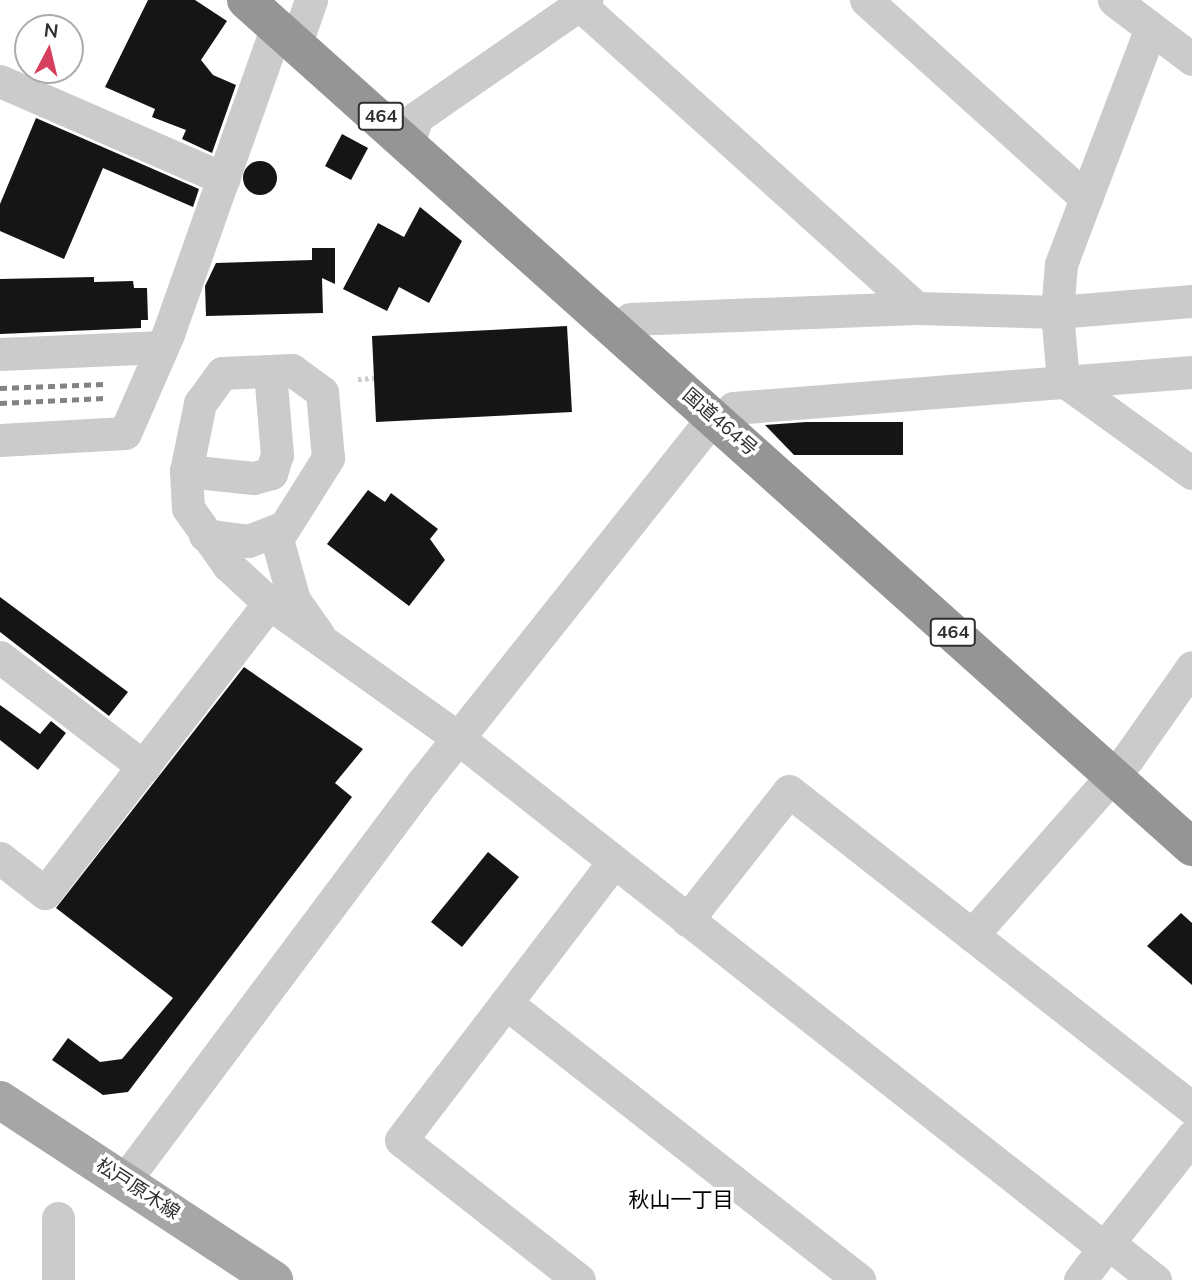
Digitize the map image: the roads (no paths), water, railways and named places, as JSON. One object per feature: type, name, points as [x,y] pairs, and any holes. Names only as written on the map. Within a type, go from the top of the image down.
[{"type":"highway","name":"国道464号","points":[[246,0],[723,412],[1192,847]]},
{"type":"main road","name":"松戸原木線","points":[[0,1100],[274,1280]]},
{"type":"street","points":[[0,440],[125,433],[162,347],[224,179],[287,35],[311,0]]},
{"type":"street","points":[[866,0],[1086,198]]},
{"type":"street","points":[[1114,0],[1149,33],[1192,59]]},
{"type":"street","points":[[409,141],[417,117],[583,2],[916,308]]},
{"type":"street","points":[[1149,33],[1061,264],[1057,312],[1063,380],[1192,473]]},
{"type":"street","points":[[0,81],[224,179]]},
{"type":"street","points":[[630,319],[916,308],[1057,312],[1192,300]]},
{"type":"street","points":[[0,354],[162,347]]},
{"type":"street","points":[[186,471],[254,478],[271,473],[277,455],[270,371]]},
{"type":"street","points":[[205,535],[235,542],[279,529],[324,469],[329,444],[325,401],[315,380],[303,372],[222,373],[211,380],[186,471],[188,508],[205,535],[269,603],[318,634],[458,738],[612,864],[1106,1246],[1155,1280]]},
{"type":"street","points":[[125,1180],[458,738],[723,412],[1063,380],[1192,372]]},
{"type":"street","points":[[279,529],[294,600],[318,634]]},
{"type":"street","points":[[0,858],[45,893],[269,603]]},
{"type":"street","points":[[0,657],[144,768]]},
{"type":"street","points":[[972,935],[1112,775],[1192,667]]},
{"type":"street","points":[[687,920],[789,791],[1192,1108]]},
{"type":"street","points":[[579,1280],[401,1140],[612,864]]},
{"type":"street","points":[[506,1003],[859,1280]]},
{"type":"street","points":[[1080,1280],[1192,1137]]},
{"type":"street","points":[[58,1218],[58,1280]]},
{"type":"railway","points":[[0,388],[105,384]]},
{"type":"railway","points":[[0,403],[105,398]]},
{"type":"district","name":"秋山一丁目","points":[[681,1199]]}]
